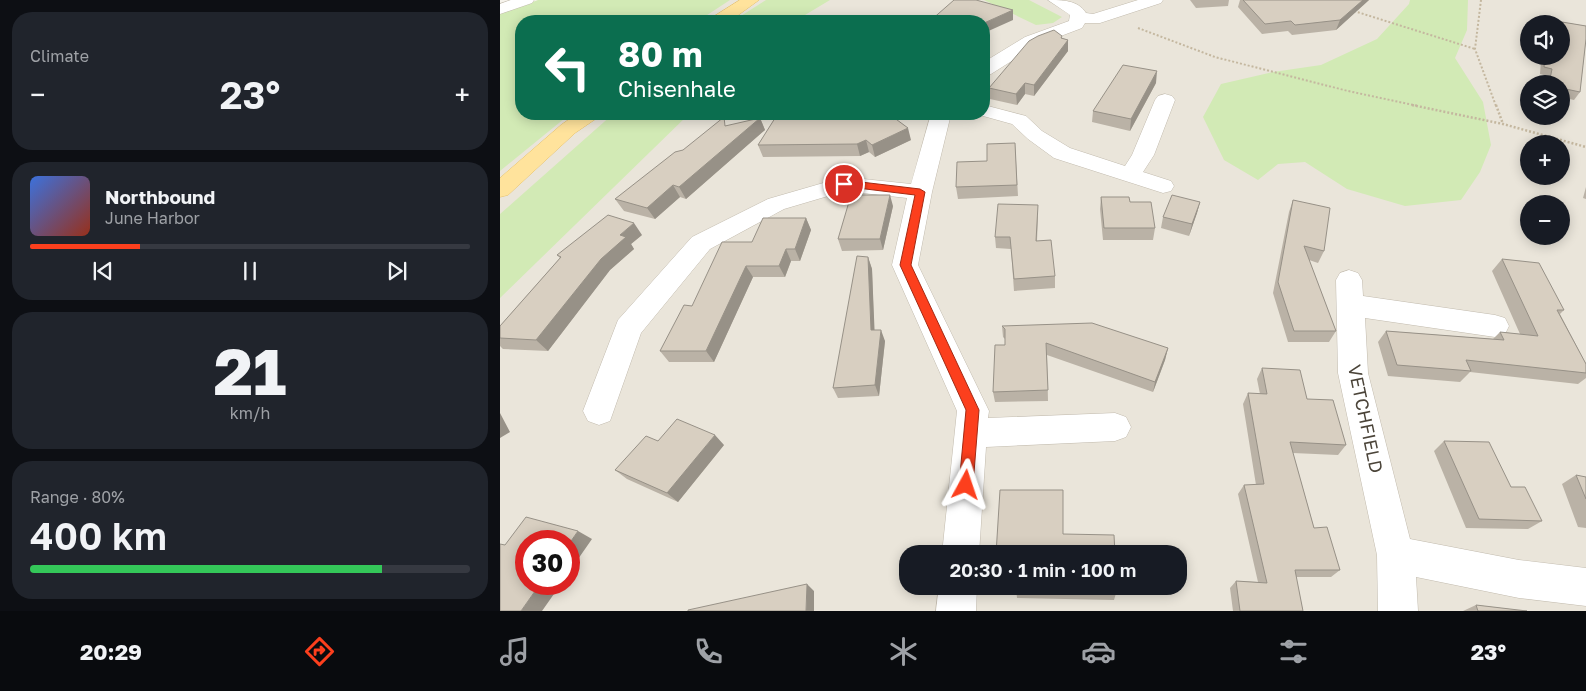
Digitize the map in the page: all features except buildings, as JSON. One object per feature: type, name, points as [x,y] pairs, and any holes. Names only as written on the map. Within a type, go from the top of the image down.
[{"type":"main road","points":[[728,15],[751,0]]},
{"type":"main road","points":[[500,190],[568,129],[581,120]]},
{"type":"street","points":[[500,9],[526,0]]},
{"type":"street","points":[[990,62],[1031,41],[1076,24],[1079,18],[1077,12],[1056,0]]},
{"type":"street","points":[[1079,18],[1094,19],[1155,0]]},
{"type":"street","points":[[1130,175],[1143,155],[1165,100]]},
{"type":"street","points":[[990,113],[1019,120],[1035,135],[1062,153],[1163,186]]},
{"type":"street","points":[[939,120],[920,192],[905,265],[973,410],[961,545]]},
{"type":"street","points":[[600,411],[628,328],[701,243],[776,204],[844,184],[920,192]]},
{"type":"street","name":"VETCHFIELD","points":[[1398,611],[1396,555],[1353,373],[1350,292],[1495,326]]},
{"type":"street","points":[[971,433],[1115,427]]},
{"type":"street","points":[[1396,555],[1519,579],[1586,587]]},
{"type":"street","points":[[956,611],[957,595]]},
{"type":"path","points":[[1481,0],[1475,49],[1503,124]]},
{"type":"path","points":[[1347,9],[1475,49]]},
{"type":"path","points":[[1134,27],[1215,57],[1348,91],[1503,124],[1586,147]]},
{"type":"shaded area","points":[[629,0],[1586,0],[1586,611],[500,611],[500,30],[515,90],[515,120],[990,120],[990,15],[563,15]]},
{"type":"green space","points":[[538,0],[730,0],[707,15],[515,15],[515,120],[563,120],[500,171],[500,14]]},
{"type":"green space","points":[[766,0],[830,0],[805,15],[742,15]]},
{"type":"green space","points":[[984,0],[1029,0],[1062,17],[1053,23],[1036,25]]},
{"type":"green space","points":[[1410,0],[1468,0],[1467,30],[1455,58],[1483,102],[1491,145],[1480,172],[1461,200],[1405,206],[1347,189],[1305,162],[1278,164],[1258,180],[1224,160],[1203,117],[1221,84],[1273,72],[1321,65],[1377,39],[1409,4]]},
{"type":"green space","points":[[606,120],[683,120],[500,298],[500,214]]},
{"type":"route","points":[[844,184],[920,192],[905,265],[973,410],[966,485]]}]
